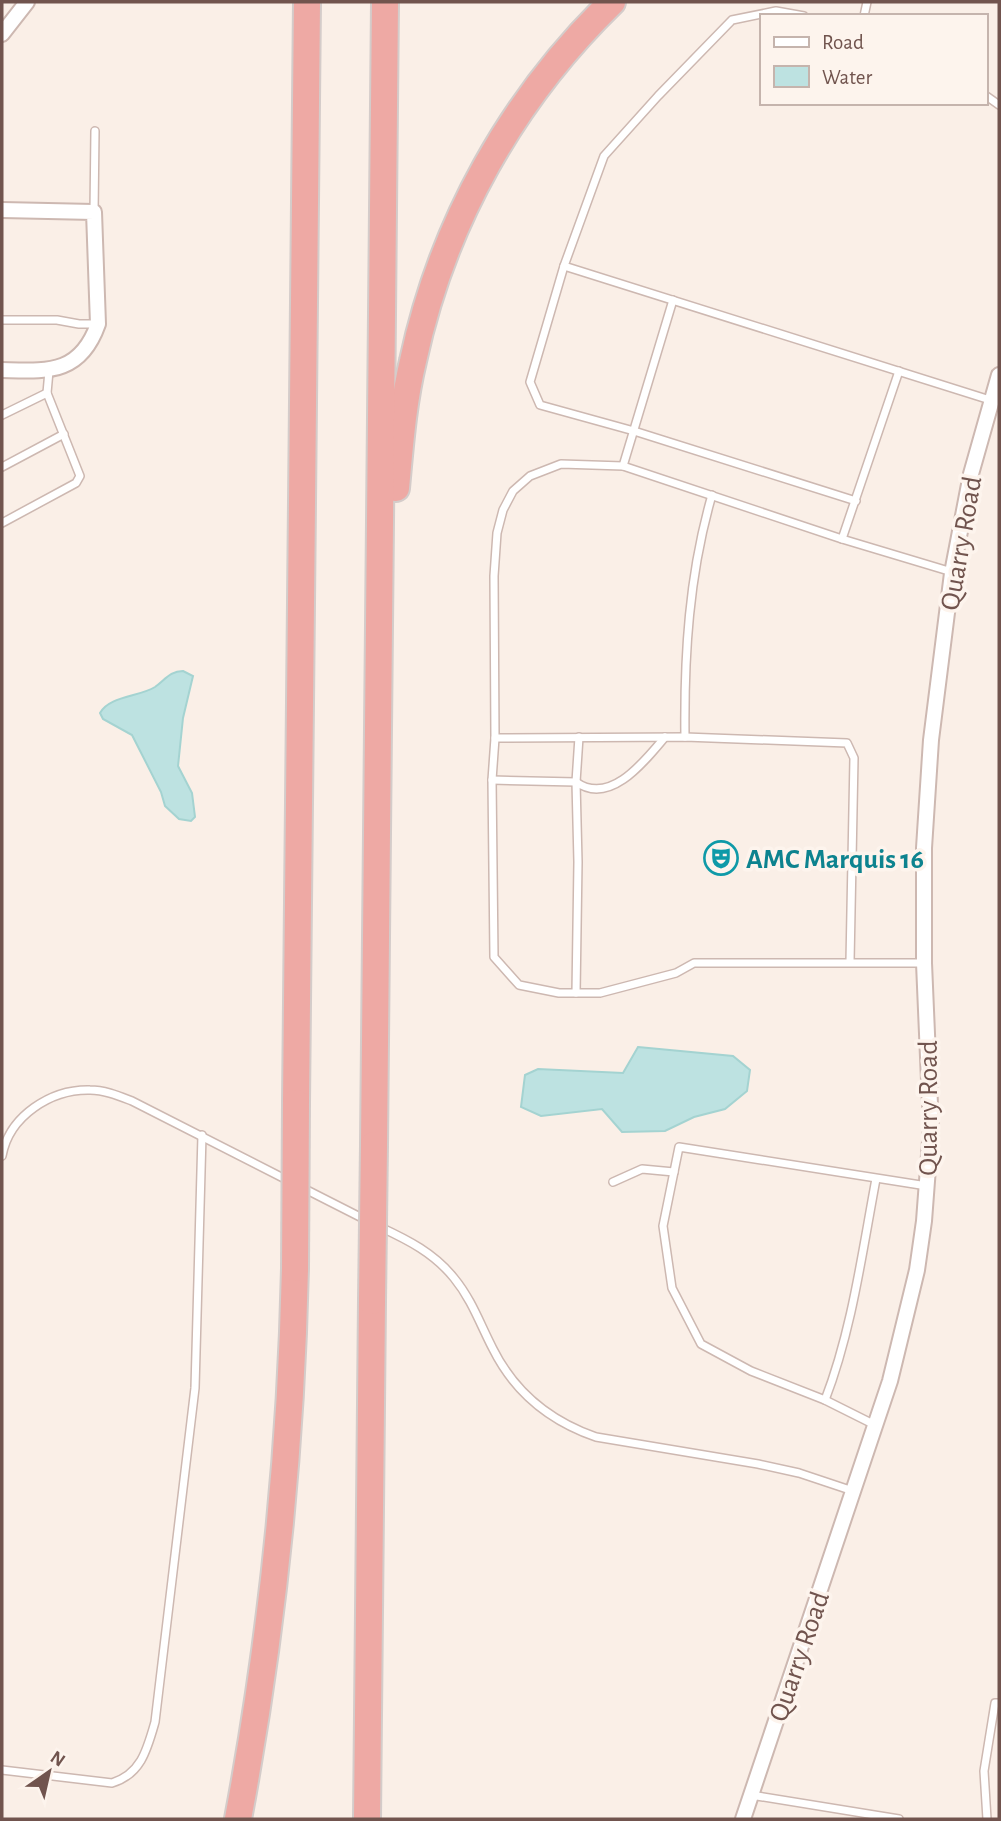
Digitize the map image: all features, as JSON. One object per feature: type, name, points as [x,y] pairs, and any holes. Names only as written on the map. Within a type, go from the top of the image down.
[{"type":"highway","points":[[290,2],[304,264]]},
{"type":"highway","points":[[237,1819],[263,1673],[276,1573],[289,1420],[295,1268],[307,2]]},
{"type":"highway","points":[[368,1819],[385,2]]},
{"type":"highway","points":[[379,664],[404,408],[417,343],[435,282],[467,202],[505,133],[552,67],[612,2]]},
{"type":"highway","points":[[221,1819],[276,1573]]},
{"type":"highway","points":[[368,1751],[374,1819]]},
{"type":"street","points":[[2,34],[27,2]]},
{"type":"street","points":[[2,210],[94,212],[98,324],[93,337],[74,360],[49,371],[2,370]]},
{"type":"street","name":"Quarry Road","points":[[743,1819],[876,1425],[900,1346],[914,1283],[927,1186],[931,1128],[924,963],[924,848],[931,740],[953,572],[971,474],[999,375]]},
{"type":"lane","points":[[761,14],[776,11],[793,14]]},
{"type":"lane","points":[[760,14],[732,20],[604,156],[564,266],[530,382],[540,405],[634,431],[856,501]]},
{"type":"lane","points":[[94,212],[95,131]]},
{"type":"lane","points":[[564,266],[990,400]]},
{"type":"lane","points":[[623,466],[673,300]]},
{"type":"lane","points":[[2,320],[57,320],[98,324]]},
{"type":"lane","points":[[842,539],[899,370]]},
{"type":"lane","points":[[2,523],[76,483],[80,477],[47,393],[49,371]]},
{"type":"lane","points":[[2,415],[47,393]]},
{"type":"lane","points":[[2,467],[64,434]]},
{"type":"lane","points":[[924,963],[694,962],[676,973],[600,993],[559,993],[519,985],[494,957],[492,780],[495,738],[494,576],[497,533],[503,510],[513,491],[530,476],[561,464],[623,466],[842,539],[953,572]]},
{"type":"lane","points":[[685,737],[686,657],[694,576],[700,535],[712,495]]},
{"type":"lane","points":[[576,993],[576,782],[579,737]]},
{"type":"lane","points":[[492,780],[576,782],[587,790],[600,790],[626,778],[665,737]]},
{"type":"lane","points":[[495,738],[685,737],[847,743],[854,758],[850,962]]},
{"type":"lane","points":[[2,1156],[9,1134],[23,1116],[54,1097],[79,1090],[93,1090],[123,1097],[426,1250],[453,1277],[467,1296],[502,1367],[515,1384],[548,1415],[570,1428],[596,1437],[799,1473],[854,1491]]},
{"type":"lane","points":[[2,1770],[112,1783],[132,1773],[147,1751],[155,1723],[195,1388],[202,1135]]},
{"type":"lane","points":[[876,1425],[825,1399],[751,1371],[701,1344],[672,1288],[663,1226],[679,1147],[927,1186]]},
{"type":"lane","points":[[613,1182],[642,1169],[674,1172]]},
{"type":"lane","points":[[825,1399],[836,1372],[876,1180]]},
{"type":"lane","points":[[987,1819],[984,1771],[995,1703],[999,1703]]},
{"type":"lane","points":[[751,1795],[899,1819]]},
{"type":"water","points":[[183,671],[193,676],[183,718],[178,766],[192,793],[195,817],[191,821],[179,819],[165,806],[161,792],[132,735],[103,719],[100,713],[110,703],[155,687],[171,674]]},
{"type":"water","points":[[638,1047],[733,1056],[750,1070],[747,1091],[725,1109],[694,1117],[665,1131],[622,1132],[602,1109],[541,1116],[521,1107],[525,1075],[538,1069],[623,1073]]},
{"type":"place","name":"AMC Marquis 16","points":[[721,858]]}]
